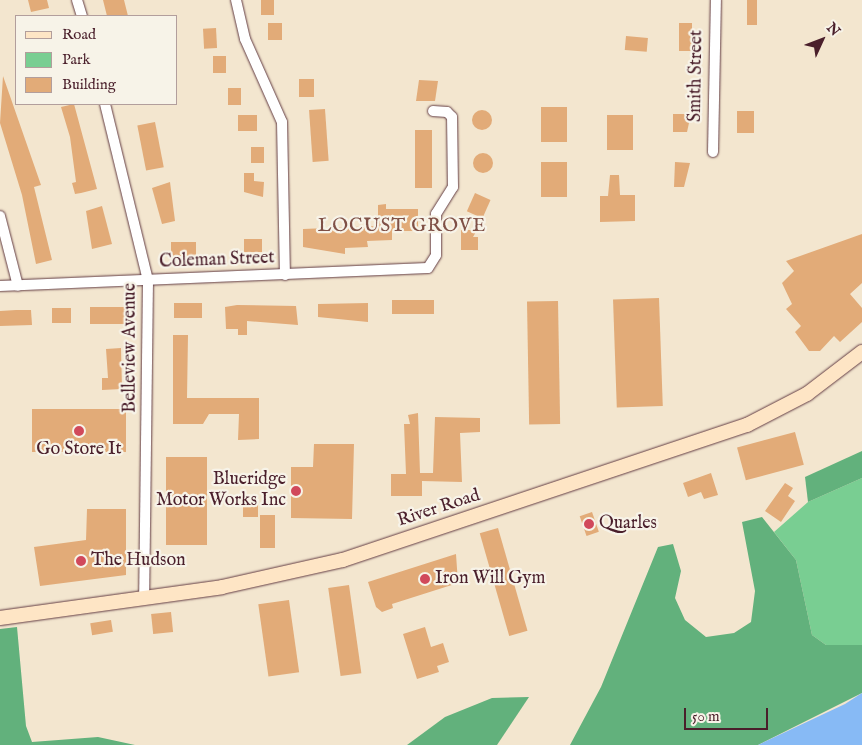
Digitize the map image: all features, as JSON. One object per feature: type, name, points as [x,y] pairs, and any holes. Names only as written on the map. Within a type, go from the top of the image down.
[{"type":"street","points":[[76,0],[82,15]]},
{"type":"street","points":[[236,0],[245,40],[282,122],[285,275]]},
{"type":"street","name":"Smith Street","points":[[713,152],[716,0]]},
{"type":"street","name":"Belleview Avenue","points":[[105,105],[148,280],[144,597]]},
{"type":"street","name":"Coleman Street","points":[[0,286],[420,269],[433,262],[436,214],[454,187],[452,117],[447,112],[433,112]]},
{"type":"street","points":[[0,216],[18,286]]},
{"type":"street","name":"River Road","points":[[0,618],[263,580],[343,560],[735,430],[808,394],[862,352]]},
{"type":"green space","points":[[862,451],[862,478],[808,502],[805,477]]},
{"type":"green space","points":[[862,478],[862,645],[826,645],[812,635],[796,560],[774,532],[808,502]]},
{"type":"green space","points":[[762,517],[796,560],[812,635],[826,645],[862,645],[862,693],[758,745],[570,745],[601,687],[658,547],[673,544],[681,571],[675,598],[685,620],[706,637],[734,633],[751,622],[755,591],[742,522]]},
{"type":"green space","points":[[17,627],[26,726],[32,742],[98,737],[135,745],[0,745],[0,629]]},
{"type":"green space","points":[[529,697],[497,745],[407,745],[445,717],[492,698]]},
{"type":"water","points":[[862,693],[862,745],[758,745],[845,704]]},
{"type":"building","points":[[28,0],[47,0],[49,8],[31,12]]},
{"type":"building","points":[[103,0],[124,0],[128,15],[107,15]]},
{"type":"building","points":[[261,0],[274,0],[274,15],[261,15]]},
{"type":"building","points":[[747,0],[757,0],[757,25],[747,25]]},
{"type":"building","points":[[268,23],[282,23],[282,40],[268,40]]},
{"type":"building","points":[[679,23],[692,23],[692,51],[679,51]]},
{"type":"building","points":[[216,28],[217,48],[204,49],[203,29]]},
{"type":"building","points":[[626,36],[648,38],[647,52],[625,50]]},
{"type":"building","points":[[213,56],[226,56],[226,73],[213,73]]},
{"type":"building","points":[[3,76],[41,185],[34,187],[52,260],[36,264],[22,195],[0,123]]},
{"type":"building","points":[[299,79],[314,79],[314,97],[299,97]]},
{"type":"building","points":[[419,80],[438,81],[435,101],[416,101]]},
{"type":"building","points":[[228,88],[241,88],[241,105],[228,105]]},
{"type":"building","points":[[74,105],[97,189],[75,194],[72,183],[76,182],[70,137],[61,107]]},
{"type":"building","points":[[541,107],[567,107],[567,142],[541,142]]},
{"type":"building","points":[[325,109],[329,161],[313,162],[309,110]]},
{"type":"building","points":[[482,110],[489,113],[492,120],[489,127],[482,130],[475,127],[472,120],[475,113]]},
{"type":"building","points":[[737,111],[754,111],[754,133],[737,133]]},
{"type":"building","points":[[673,114],[691,114],[687,132],[673,132]]},
{"type":"building","points":[[238,115],[257,115],[257,131],[238,131]]},
{"type":"building","points":[[607,115],[633,115],[633,150],[607,150]]},
{"type":"building","points":[[155,122],[164,167],[146,171],[137,125]]},
{"type":"building","points":[[415,130],[432,130],[432,188],[415,188]]},
{"type":"building","points":[[251,147],[264,147],[264,163],[251,163]]},
{"type":"building","points":[[483,153],[490,156],[493,163],[490,170],[483,173],[476,170],[473,163],[476,156]]},
{"type":"building","points":[[541,162],[567,162],[567,197],[541,197]]},
{"type":"building","points":[[675,162],[690,163],[684,187],[674,187]]},
{"type":"building","points":[[244,173],[254,173],[254,181],[264,182],[263,197],[244,192]]},
{"type":"building","points":[[610,175],[619,175],[620,195],[635,195],[635,221],[600,222],[600,196],[608,196]]},
{"type":"building","points":[[170,182],[175,221],[162,224],[152,188]]},
{"type":"building","points":[[475,193],[491,200],[482,218],[467,211]]},
{"type":"building","points":[[386,204],[386,209],[418,209],[418,231],[392,231],[392,240],[367,241],[368,247],[345,248],[345,254],[303,247],[303,229],[378,226],[378,205]]},
{"type":"building","points":[[102,206],[112,244],[92,249],[86,211]]},
{"type":"building","points":[[461,230],[477,230],[473,237],[478,237],[478,250],[461,250]]},
{"type":"building","points":[[862,234],[862,283],[850,294],[862,308],[862,322],[840,342],[834,336],[820,351],[809,351],[795,332],[801,326],[786,309],[792,304],[782,283],[794,271],[786,261]]},
{"type":"building","points":[[244,239],[262,239],[262,252],[244,252]]},
{"type":"building","points":[[171,242],[196,242],[196,257],[171,257]]},
{"type":"building","points":[[659,298],[663,406],[617,408],[613,300]]},
{"type":"building","points":[[392,300],[434,300],[434,314],[392,314]]},
{"type":"building","points":[[558,301],[560,424],[529,425],[527,302]]},
{"type":"building","points":[[174,303],[202,303],[202,318],[174,318]]},
{"type":"building","points":[[368,303],[368,322],[318,317],[318,304]]},
{"type":"building","points":[[237,305],[296,306],[298,325],[247,321],[247,335],[238,335],[238,329],[226,329],[225,307]]},
{"type":"building","points":[[90,307],[126,307],[126,324],[90,324]]},
{"type":"building","points":[[52,308],[71,308],[71,323],[52,323]]},
{"type":"building","points":[[31,310],[32,325],[0,326],[0,311]]},
{"type":"building","points":[[173,335],[188,335],[187,398],[259,398],[259,439],[238,440],[239,414],[209,414],[203,424],[173,424]]},
{"type":"building","points":[[121,348],[122,389],[102,390],[102,378],[108,378],[106,349]]},
{"type":"building","name":"Go Store It","points":[[32,409],[126,409],[126,452],[32,452]]},
{"type":"building","points":[[418,413],[420,473],[433,473],[435,417],[480,418],[480,432],[460,433],[462,482],[422,481],[422,496],[391,496],[391,474],[406,474],[404,424],[410,424],[408,415]]},
{"type":"building","points":[[795,432],[804,465],[746,480],[737,448]]},
{"type":"building","points":[[314,444],[354,444],[352,519],[291,518],[291,467],[313,467]]},
{"type":"building","points":[[166,457],[207,457],[207,545],[166,545]]},
{"type":"building","points":[[711,473],[718,495],[704,499],[701,492],[688,497],[683,483]]},
{"type":"building","points":[[785,483],[793,488],[788,496],[795,501],[781,522],[765,511]]},
{"type":"building","points":[[243,504],[258,504],[258,517],[243,517]]},
{"type":"building","name":"The Hudson","points":[[87,509],[126,509],[126,575],[40,586],[34,547],[86,540]]},
{"type":"building","name":"Quarles","points":[[592,512],[599,532],[587,536],[580,516]]},
{"type":"building","points":[[260,515],[275,515],[275,548],[260,548]]},
{"type":"building","points":[[498,528],[527,631],[509,636],[480,533]]},
{"type":"building","name":"Iron Will Gym","points":[[456,554],[458,583],[392,604],[393,608],[382,612],[376,607],[368,582]]},
{"type":"building","points":[[349,585],[361,673],[341,676],[328,588]]},
{"type":"building","points":[[289,600],[299,672],[268,677],[258,604]]},
{"type":"building","points":[[171,612],[173,632],[153,634],[151,614]]},
{"type":"building","points":[[111,620],[113,632],[92,635],[90,623]]},
{"type":"building","points":[[425,627],[431,647],[443,643],[449,662],[437,666],[439,672],[417,679],[403,634]]},
{"type":"place","name":"Go Store It","points":[[79,431]]},
{"type":"place","name":"Blueridge Motor Works Inc","points":[[296,491]]},
{"type":"place","name":"Quarles","points":[[589,524]]},
{"type":"place","name":"The Hudson","points":[[81,561]]},
{"type":"place","name":"Iron Will Gym","points":[[425,579]]},
{"type":"district","name":"LOCUST GROVE","points":[[402,227]]}]
